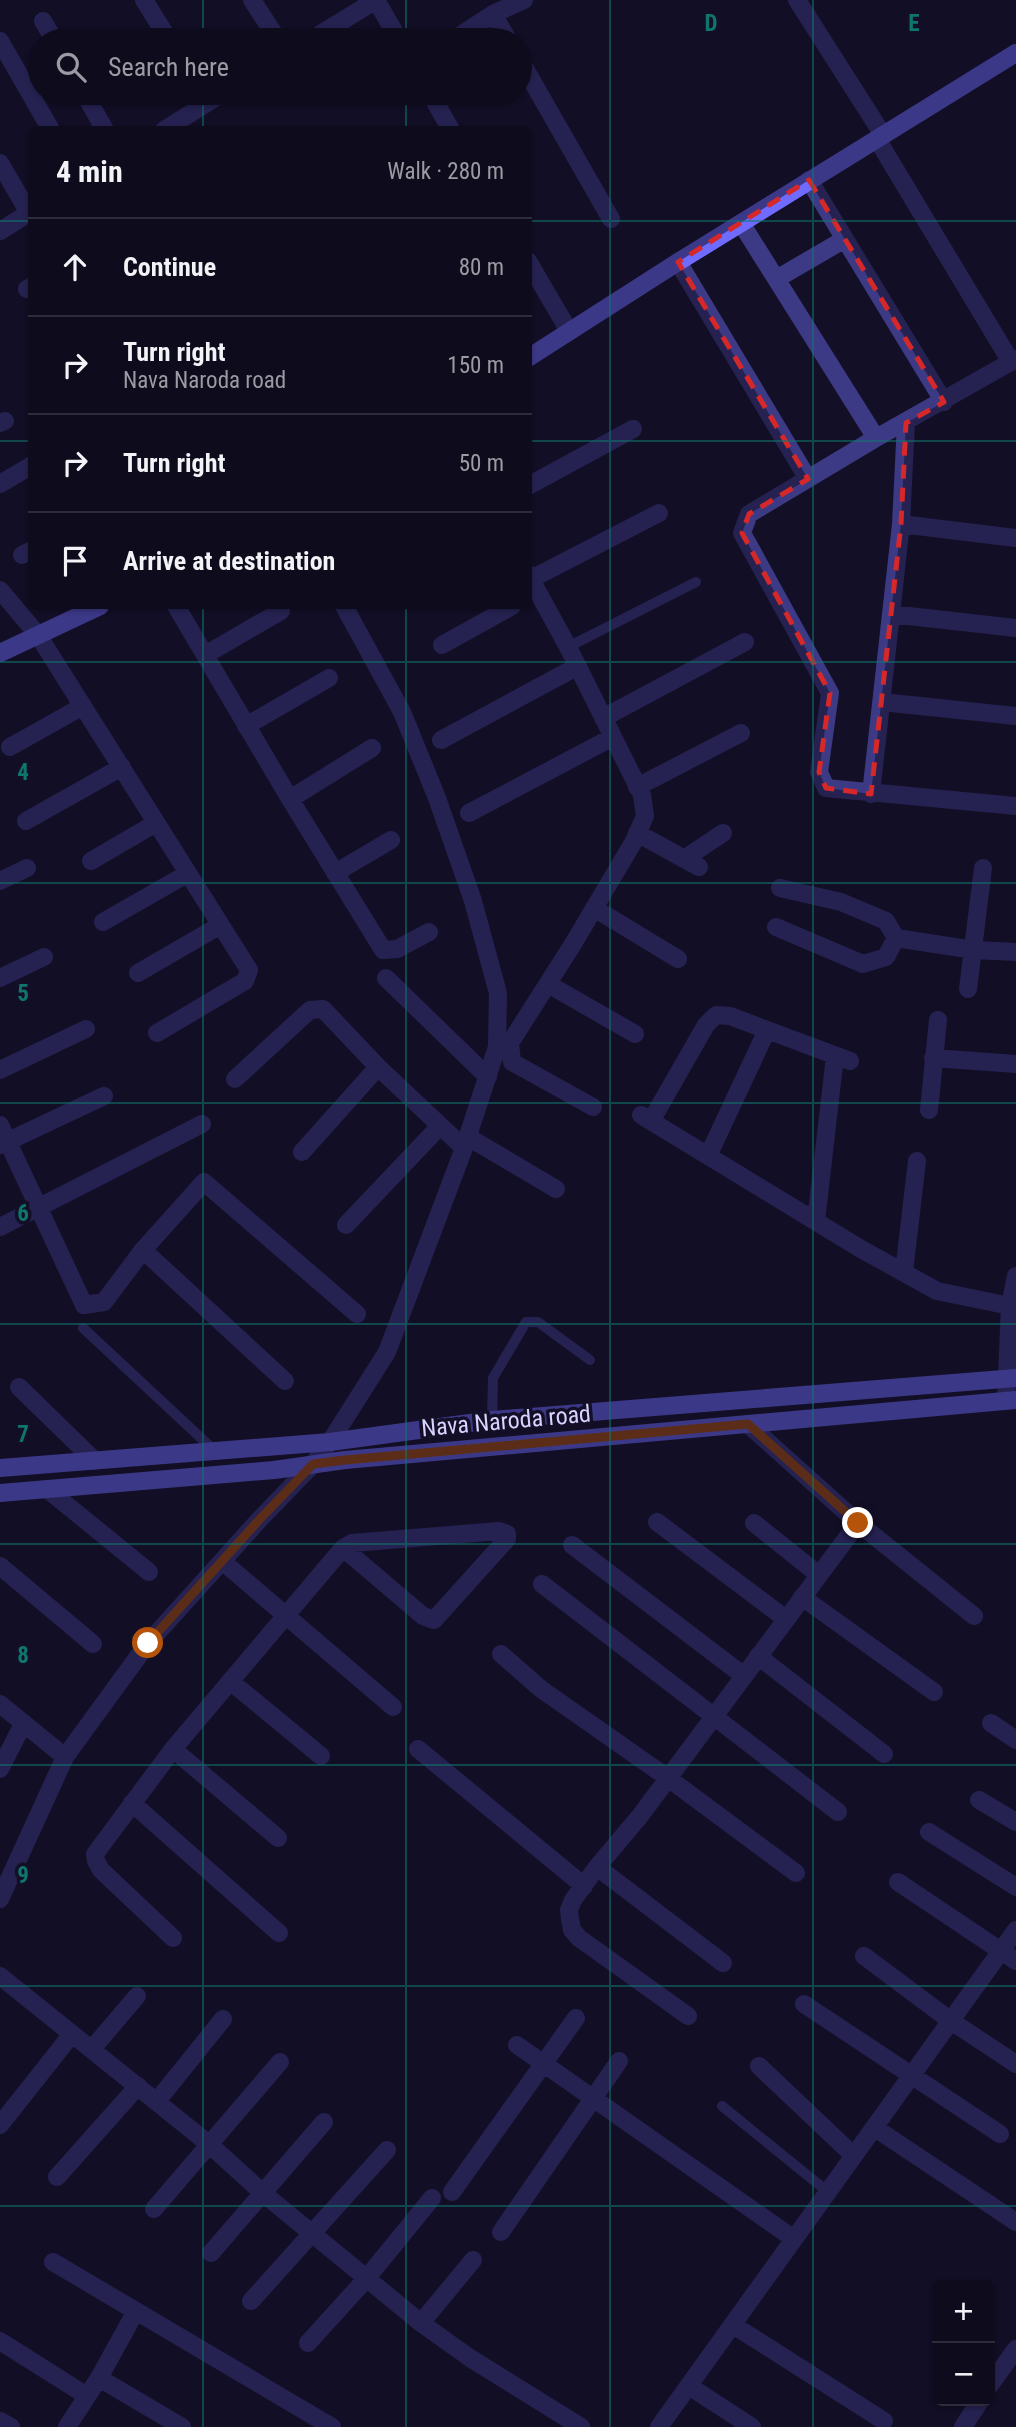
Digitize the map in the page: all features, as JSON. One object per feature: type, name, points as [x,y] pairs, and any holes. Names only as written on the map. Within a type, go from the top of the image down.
[{"type":"street","points":[[144,0],[162,28]]},
{"type":"street","points":[[252,0],[270,28]]},
{"type":"street","points":[[330,28],[376,0],[392,28]]},
{"type":"street","points":[[471,28],[493,14],[524,0]]},
{"type":"street","points":[[797,0],[1014,361],[876,438],[749,514],[742,533],[830,693],[819,772],[826,788],[1016,806]]},
{"type":"street","points":[[493,14],[501,28]]},
{"type":"street","points":[[43,22],[47,28]]},
{"type":"street","points":[[0,41],[28,90]]},
{"type":"street","points":[[532,355],[1016,53]]},
{"type":"street","points":[[532,81],[611,219]]},
{"type":"street","points":[[37,105],[49,126]]},
{"type":"street","points":[[91,105],[103,126]]},
{"type":"street","points":[[169,126],[194,105]]},
{"type":"street","points":[[437,105],[450,126]]},
{"type":"street","points":[[0,163],[28,209]]},
{"type":"street","points":[[809,180],[944,402]]},
{"type":"street","points":[[0,231],[28,213]]},
{"type":"street","points":[[741,223],[876,438]]},
{"type":"street","points":[[778,278],[845,239]]},
{"type":"street","points":[[678,262],[808,479]]},
{"type":"street","points":[[532,268],[569,331]]},
{"type":"street","points":[[871,794],[901,524],[906,423]]},
{"type":"street","points":[[532,484],[633,429]]},
{"type":"street","points":[[0,484],[28,467]]},
{"type":"street","points":[[532,584],[659,513]]},
{"type":"street","points":[[901,524],[1016,538]]},
{"type":"street","points":[[532,587],[568,646],[642,795],[645,816],[638,833],[594,908],[510,1043],[512,1062],[593,1107]]},
{"type":"street","points":[[0,590],[38,635],[249,971],[248,978],[157,1033]]},
{"type":"street","points":[[0,653],[94,609]]},
{"type":"street","points":[[178,609],[383,950],[397,949],[429,932]]},
{"type":"street","points":[[0,1899],[65,1758],[148,1643],[313,1464],[387,1352],[466,1143],[498,1047],[498,993],[473,901],[437,798],[402,712],[346,609]]},
{"type":"street","points":[[442,645],[507,609]]},
{"type":"street","points":[[205,655],[281,611]]},
{"type":"street","points":[[891,614],[1016,628]]},
{"type":"street","points":[[603,718],[745,642]]},
{"type":"street","points":[[441,740],[578,666]]},
{"type":"street","points":[[246,726],[330,678]]},
{"type":"street","points":[[882,702],[1016,716]]},
{"type":"street","points":[[10,747],[83,706]]},
{"type":"street","points":[[637,787],[741,733]]},
{"type":"street","points":[[469,813],[613,737]]},
{"type":"street","points":[[290,799],[372,748]]},
{"type":"street","points":[[26,821],[122,767]]},
{"type":"street","points":[[91,861],[156,822]]},
{"type":"street","points":[[638,833],[691,863],[723,833]]},
{"type":"street","points":[[335,873],[391,840]]},
{"type":"street","points":[[0,881],[27,868]]},
{"type":"street","points":[[968,989],[983,868]]},
{"type":"street","points":[[103,922],[187,874]]},
{"type":"street","points":[[780,888],[841,902],[886,921],[896,938]]},
{"type":"street","points":[[594,908],[678,959]]},
{"type":"street","points":[[138,972],[219,926]]},
{"type":"street","points":[[776,927],[863,964],[886,957],[896,938]]},
{"type":"street","points":[[896,938],[974,950],[1016,952]]},
{"type":"street","points":[[0,978],[44,957]]},
{"type":"street","points":[[386,978],[488,1077]]},
{"type":"street","points":[[548,984],[635,1034]]},
{"type":"street","points":[[235,1079],[310,1010],[323,1009],[378,1067],[440,1126],[466,1143],[556,1189]]},
{"type":"street","points":[[816,1221],[842,1058],[723,1014],[711,1019],[646,1118],[816,1221],[937,1291],[1010,1306]]},
{"type":"street","points":[[929,1110],[938,1020]]},
{"type":"street","points":[[0,1070],[86,1029]]},
{"type":"street","points":[[708,1156],[767,1030]]},
{"type":"street","points":[[933,1058],[1016,1063]]},
{"type":"street","points":[[302,1152],[378,1067]]},
{"type":"street","points":[[104,1096],[3,1137],[84,1305],[104,1302],[143,1250],[204,1182],[357,1314]]},
{"type":"street","points":[[0,1227],[202,1124]]},
{"type":"street","points":[[346,1225],[440,1126]]},
{"type":"street","points":[[904,1272],[917,1161]]},
{"type":"street","points":[[143,1250],[285,1381]]},
{"type":"street","points":[[1011,1401],[1010,1306],[1016,1276]]},
{"type":"street","points":[[0,1468],[330,1442],[492,1420],[1012,1379]]},
{"type":"street","points":[[19,1387],[95,1461]]},
{"type":"street","name":"Nava Naroda road","points":[[0,1493],[274,1471],[345,1460],[1011,1401]]},
{"type":"street","points":[[748,1424],[858,1523],[974,1616]]},
{"type":"street","points":[[47,1489],[149,1572]]},
{"type":"street","points":[[657,1522],[786,1619]]},
{"type":"street","points":[[754,1523],[819,1575]]},
{"type":"street","points":[[688,2016],[579,1938],[572,1930],[569,1910],[597,1867],[640,1816],[858,1523]]},
{"type":"street","points":[[173,1938],[101,1870],[96,1861],[97,1850],[173,1749],[342,1548],[352,1544],[499,1531],[507,1534],[507,1539],[434,1620],[423,1616],[342,1548]]},
{"type":"street","points":[[572,1545],[744,1676]]},
{"type":"street","points":[[222,1561],[393,1707]]},
{"type":"street","points":[[0,1566],[93,1644]]},
{"type":"street","points":[[542,1584],[838,1812]]},
{"type":"street","points":[[802,1597],[933,1692]]},
{"type":"street","points":[[501,1654],[541,1689],[668,1777],[796,1873]]},
{"type":"street","points":[[758,1656],[884,1754]]},
{"type":"street","points":[[230,1681],[321,1756]]},
{"type":"street","points":[[0,1704],[65,1758]]},
{"type":"street","points":[[991,1723],[1016,1740]]},
{"type":"street","points":[[0,1769],[23,1724]]},
{"type":"street","points":[[173,1749],[278,1838]]},
{"type":"street","points":[[418,1749],[584,1886]]},
{"type":"street","points":[[979,1800],[1016,1822]]},
{"type":"street","points":[[132,1803],[279,1933]]},
{"type":"street","points":[[929,1832],[1016,1887]]},
{"type":"street","points":[[597,1867],[723,1963]]},
{"type":"street","points":[[898,1882],[1009,1956]]},
{"type":"street","points":[[659,2427],[951,2021],[1009,1956],[1016,1930]]},
{"type":"street","points":[[864,1956],[951,2021],[1016,2064]]},
{"type":"street","points":[[0,1976],[157,2101],[264,2194],[421,2323],[555,2421],[581,2427]]},
{"type":"street","points":[[92,2049],[138,1996]]},
{"type":"street","points":[[804,2004],[1000,2134]]},
{"type":"street","points":[[452,2192],[576,2018]]},
{"type":"street","points":[[157,2101],[223,2019]]},
{"type":"street","points":[[0,2125],[72,2034]]},
{"type":"street","points":[[517,2045],[794,2239]]},
{"type":"street","points":[[501,2232],[619,2061]]},
{"type":"street","points":[[154,2209],[280,2062]]},
{"type":"street","points":[[760,2066],[854,2156]]},
{"type":"street","points":[[57,2177],[138,2086]]},
{"type":"street","points":[[211,2253],[324,2122]]},
{"type":"street","points":[[875,2128],[1016,2222]]},
{"type":"street","points":[[251,2301],[387,2150]]},
{"type":"street","points":[[308,2343],[366,2279],[432,2198]]},
{"type":"street","points":[[421,2323],[473,2260]]},
{"type":"street","points":[[53,2262],[332,2427]]},
{"type":"street","points":[[67,2427],[99,2378],[136,2311]]},
{"type":"street","points":[[733,2325],[884,2421]]},
{"type":"street","points":[[0,2341],[87,2396]]},
{"type":"street","points":[[995,2377],[1016,2349]]},
{"type":"street","points":[[99,2378],[182,2427]]},
{"type":"street","points":[[689,2386],[752,2427]]},
{"type":"street","points":[[962,2427],[977,2406]]},
{"type":"street","points":[[0,2421],[10,2427]]},
{"type":"lane","points":[[568,646],[696,582]]},
{"type":"lane","points":[[492,1420],[493,1378],[526,1322],[538,1322],[590,1360]]},
{"type":"lane","points":[[83,1328],[215,1451]]},
{"type":"lane","points":[[722,2106],[828,2192]]},
{"type":"highlighted area","points":[[809,180],[944,402],[906,423],[901,524],[871,794],[826,788],[819,772],[830,693],[742,533],[749,514],[808,479],[678,262]]},
{"type":"route","points":[[148,1643],[313,1464],[748,1424],[858,1523]]}]
